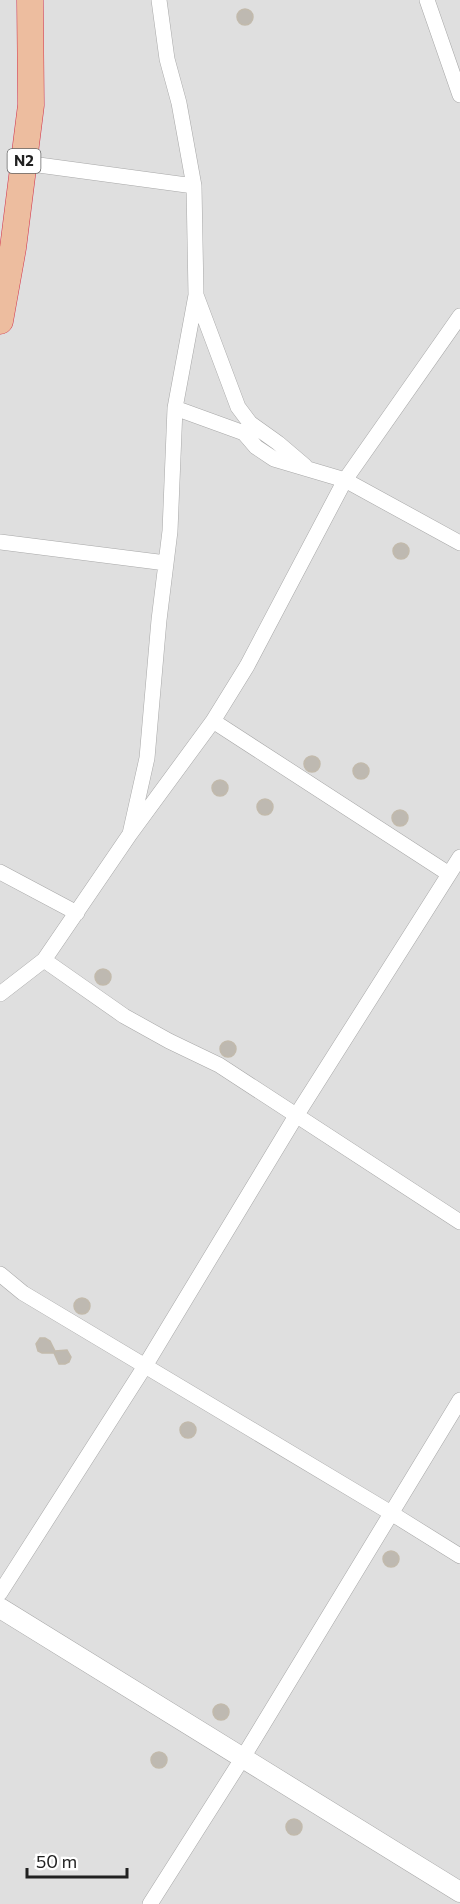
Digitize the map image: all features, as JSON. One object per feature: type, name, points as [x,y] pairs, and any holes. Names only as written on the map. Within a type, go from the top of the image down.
[{"type":"highway","name":"N2","points":[[0,321],[13,248],[31,105],[30,0]]},
{"type":"street","points":[[130,834],[147,758],[170,531],[175,408],[196,295],[194,186],[179,103],[167,59],[159,0]]},
{"type":"street","points":[[427,0],[460,95]]},
{"type":"street","points":[[24,163],[194,186]]},
{"type":"street","points":[[196,295],[247,428]]},
{"type":"street","points":[[0,994],[44,960],[130,834],[213,721],[247,666],[345,480],[460,315]]},
{"type":"street","points":[[175,408],[247,428],[286,449],[310,470],[345,480],[460,543]]},
{"type":"street","points":[[0,543],[166,562]]},
{"type":"street","points":[[213,721],[449,874]]},
{"type":"street","points":[[0,1593],[145,1366],[296,1116],[460,857]]},
{"type":"street","points":[[0,872],[77,913]]},
{"type":"street","points":[[44,960],[124,1016],[219,1065],[460,1221]]},
{"type":"street","points":[[0,1274],[23,1293],[460,1556]]},
{"type":"street","points":[[150,1904],[242,1759],[460,1400]]},
{"type":"street","points":[[0,1608],[460,1892]]},
{"type":"shaded area","points":[[0,0],[460,0],[460,1904],[0,1904]]},
{"type":"building","points":[[245,9],[253,17],[245,25],[237,17]]},
{"type":"building","points":[[401,543],[409,551],[401,559],[393,551]]},
{"type":"building","points":[[312,756],[320,764],[312,772],[304,764]]},
{"type":"building","points":[[361,763],[369,771],[361,779],[353,771]]},
{"type":"building","points":[[220,780],[228,788],[220,796],[212,788]]},
{"type":"building","points":[[265,799],[273,807],[265,815],[257,807]]},
{"type":"building","points":[[400,810],[408,818],[400,826],[392,818]]},
{"type":"building","points":[[103,969],[111,977],[103,985],[95,977]]},
{"type":"building","points":[[228,1041],[236,1049],[228,1057],[220,1049]]},
{"type":"building","points":[[82,1298],[90,1306],[82,1314],[74,1306]]},
{"type":"building","points":[[40,1338],[50,1341],[55,1351],[67,1350],[71,1357],[69,1362],[59,1364],[54,1353],[38,1351],[36,1344]]},
{"type":"building","points":[[188,1422],[196,1430],[188,1438],[180,1430]]},
{"type":"building","points":[[391,1551],[399,1559],[391,1567],[383,1559]]},
{"type":"building","points":[[221,1704],[229,1712],[221,1720],[213,1712]]},
{"type":"building","points":[[159,1752],[167,1760],[159,1768],[151,1760]]},
{"type":"building","points":[[294,1819],[302,1827],[294,1835],[286,1827]]}]
